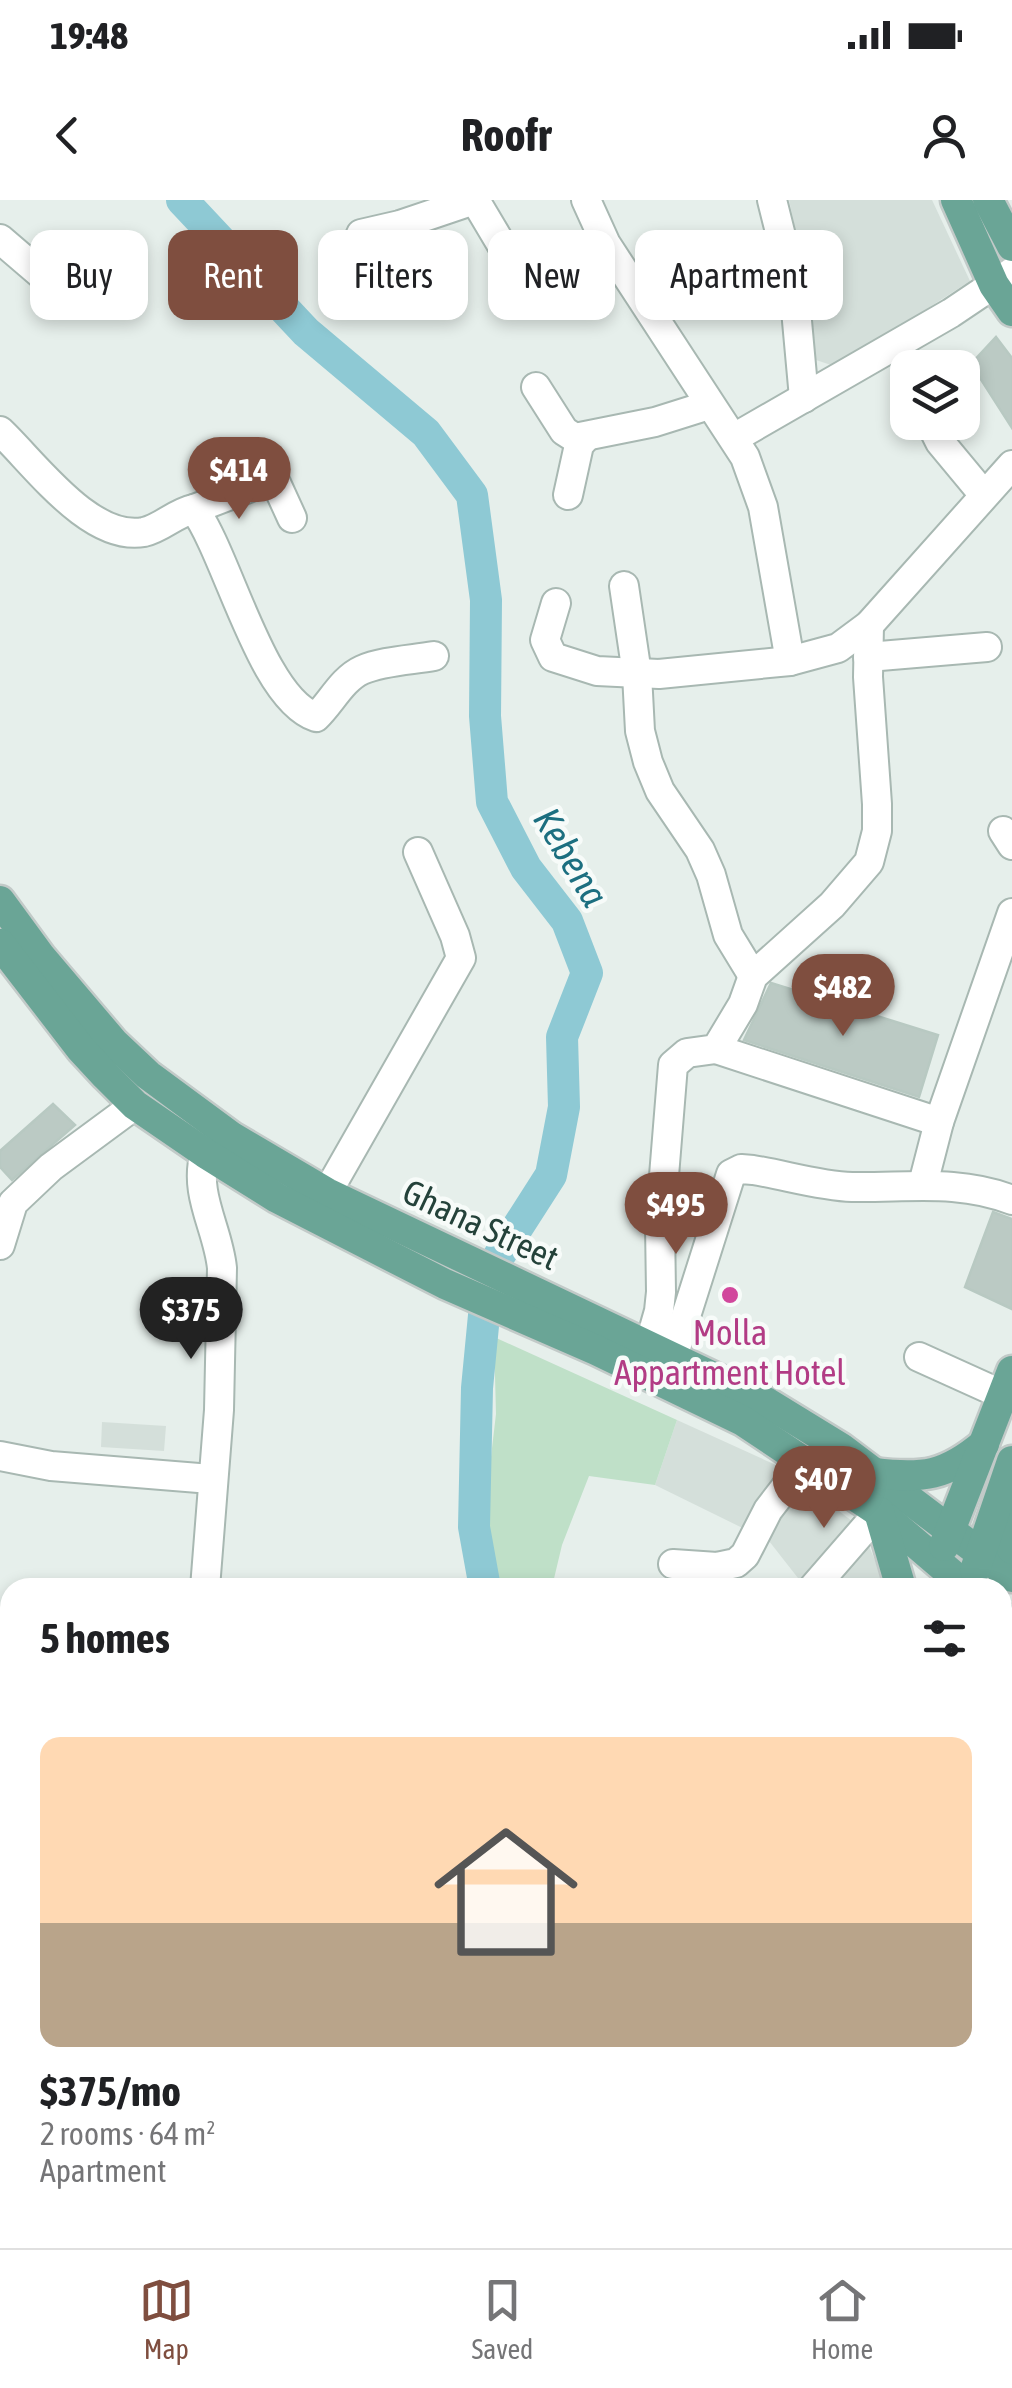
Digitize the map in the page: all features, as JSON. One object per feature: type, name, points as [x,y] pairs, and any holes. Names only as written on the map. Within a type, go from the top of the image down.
[{"type":"main road","points":[[956,200],[1003,278],[1012,311]]},
{"type":"main road","points":[[988,200],[1012,246]]},
{"type":"main road","name":"Ghana Street","points":[[0,901],[81,1006],[148,1075],[232,1138],[327,1193],[445,1284],[547,1312],[661,1351],[766,1402],[874,1472],[1012,1578]]},
{"type":"main road","name":"Ghana Street","points":[[0,944],[81,1048],[135,1105],[205,1154],[277,1198],[387,1237],[453,1251],[547,1312],[743,1422],[805,1462],[879,1512],[936,1576]]},
{"type":"main road","points":[[936,1576],[1008,1383]]},
{"type":"main road","points":[[874,1472],[905,1477],[947,1472],[984,1444]]},
{"type":"main road","points":[[1009,1469],[1012,1549]]},
{"type":"main road","points":[[973,1578],[1009,1469]]},
{"type":"main road","points":[[879,1512],[898,1578]]},
{"type":"street","points":[[372,230],[436,206],[474,200],[492,230]]},
{"type":"street","points":[[586,200],[606,244],[734,438],[758,487],[790,661]]},
{"type":"street","points":[[772,200],[794,288],[804,398]]},
{"type":"street","points":[[0,239],[30,265]]},
{"type":"street","points":[[911,350],[1003,278]]},
{"type":"street","points":[[734,438],[804,398],[890,361]]},
{"type":"street","points":[[536,387],[564,430],[575,438],[655,422],[709,404]]},
{"type":"street","points":[[0,430],[57,493],[96,520],[124,531],[154,529],[181,512],[267,481],[276,483],[292,518]]},
{"type":"street","points":[[568,495],[579,446],[586,437]]},
{"type":"street","points":[[939,440],[984,495]]},
{"type":"street","points":[[556,604],[545,640],[553,658],[596,671],[636,674],[736,668],[790,661],[838,648],[869,625],[1012,465]]},
{"type":"street","points":[[194,509],[205,524],[269,666],[284,690],[308,714],[316,716],[322,712],[361,670],[434,656]]},
{"type":"street","points":[[624,586],[640,731],[648,762],[660,791],[700,850],[728,935],[753,976]]},
{"type":"street","points":[[716,1049],[743,1004],[753,976],[832,905],[870,862],[877,832],[877,804],[869,625]]},
{"type":"street","points":[[868,656],[986,647]]},
{"type":"street","points":[[327,1193],[461,958],[418,852]]},
{"type":"street","points":[[922,1184],[939,1122],[1012,913]]},
{"type":"street","points":[[661,1351],[660,1226],[673,1064],[687,1052],[716,1049],[939,1122]]},
{"type":"street","points":[[0,1246],[14,1204],[52,1167],[135,1105]]},
{"type":"street","points":[[205,1154],[200,1184],[220,1245],[222,1268],[219,1410],[206,1578]]},
{"type":"street","points":[[661,1351],[731,1174],[741,1169],[850,1187],[922,1184],[978,1190],[1012,1200]]},
{"type":"street","points":[[919,1357],[1008,1383]]},
{"type":"street","points":[[0,1456],[51,1466],[212,1479]]},
{"type":"street","points":[[673,1564],[716,1567],[736,1562],[745,1555],[768,1510],[805,1462]]},
{"type":"street","points":[[821,1578],[879,1512]]},
{"type":"shaded area","points":[[789,200],[932,200],[970,281],[837,367],[813,359],[808,320],[843,320],[843,230],[795,230]]},
{"type":"shaded area","points":[[677,1420],[787,1470],[862,1529],[882,1578],[798,1578],[769,1541],[655,1485]]},
{"type":"shaded area","points":[[102,1422],[166,1426],[164,1451],[101,1447]]},
{"type":"green space","points":[[494,1337],[677,1420],[655,1485],[589,1476],[562,1545],[554,1578],[492,1578],[483,1525],[496,1414]]},
{"type":"building","points":[[996,337],[1012,358],[1012,428],[980,378],[980,354]]},
{"type":"building","points":[[771,983],[938,1035],[919,1097],[744,1040]]},
{"type":"building","points":[[53,1104],[75,1125],[12,1180],[0,1167],[0,1151]]},
{"type":"building","points":[[993,1212],[1012,1219],[1012,1309],[965,1287]]},
{"type":"waterway","name":"Kebena","points":[[182,200],[306,332],[426,433],[472,495],[486,600],[485,716],[492,802],[526,868],[567,921],[587,973],[562,1037],[564,1107],[551,1175],[483,1281],[474,1527],[483,1578]]},
{"type":"place","name":"Molla Appartment Hotel","points":[[730,1295]]}]
